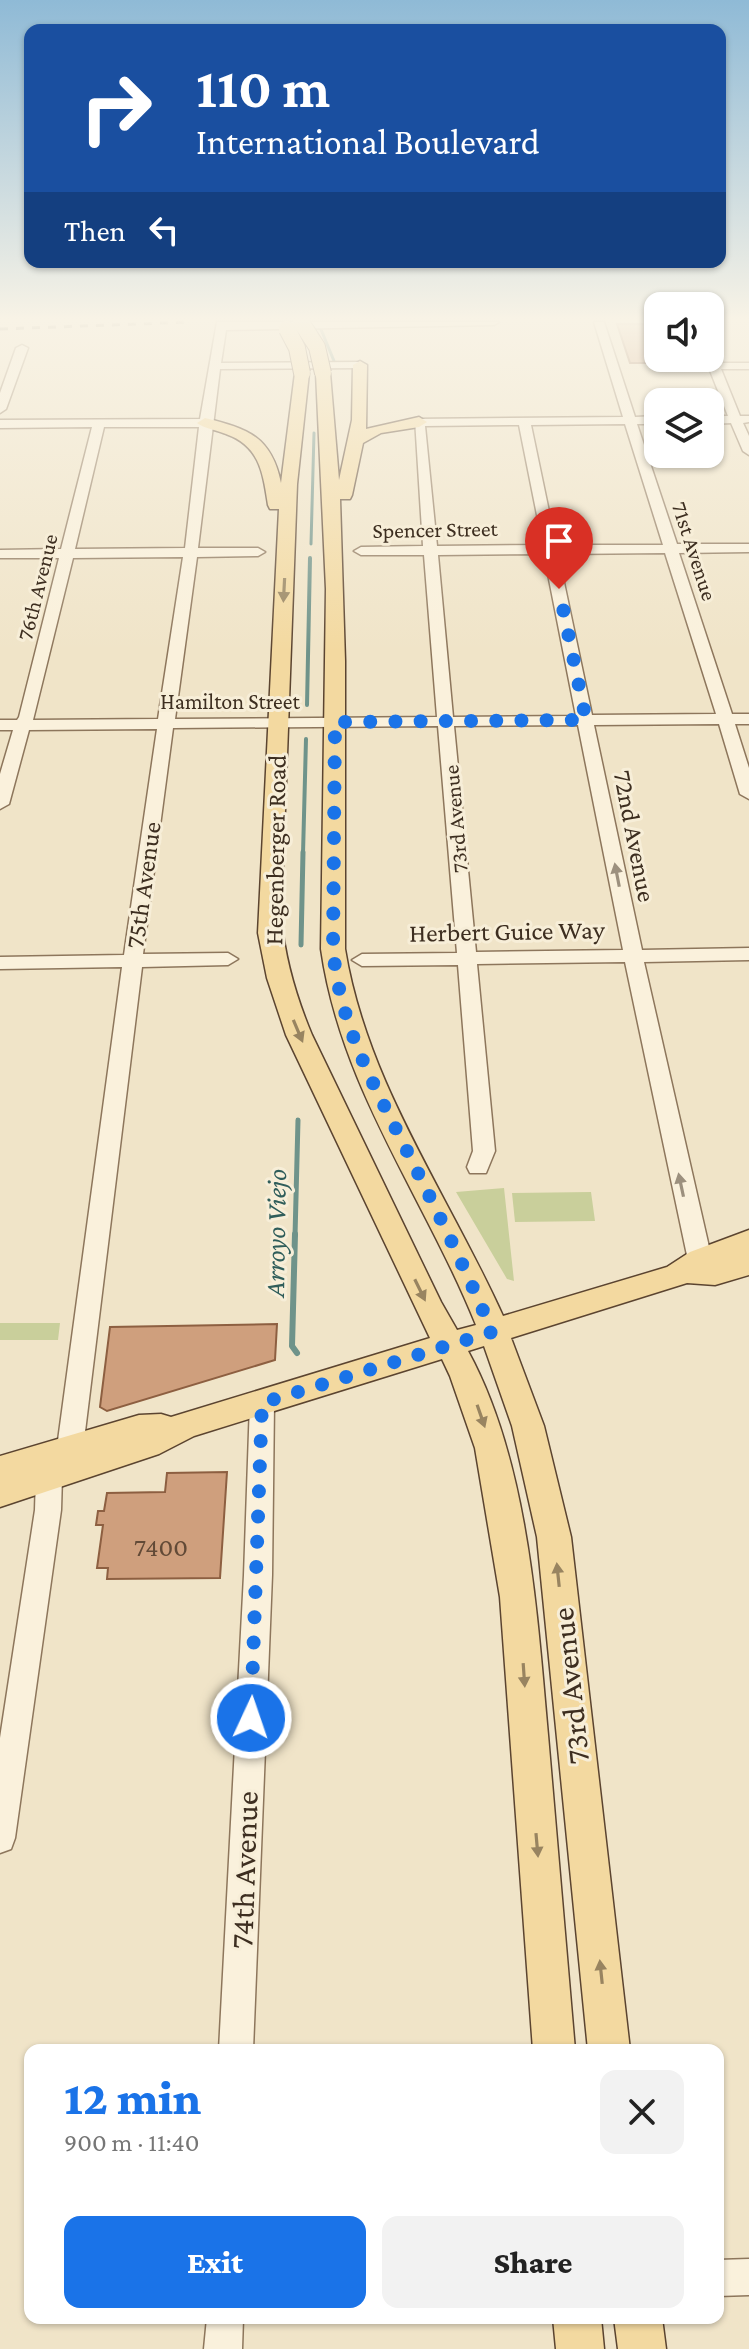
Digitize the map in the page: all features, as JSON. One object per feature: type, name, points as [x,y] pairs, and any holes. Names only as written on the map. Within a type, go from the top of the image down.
[{"type":"main road","points":[[239,432],[255,439],[268,458],[286,552]]},
{"type":"main road","name":"Hegenberger Road","points":[[295,432],[289,484],[269,918],[272,953],[282,994],[305,1049],[449,1345]]},
{"type":"main road","points":[[329,432],[334,552],[333,949],[336,986],[363,1064],[459,1254],[492,1332]]},
{"type":"main road","points":[[334,552],[357,432]]},
{"type":"main road","points":[[354,442],[377,432]]},
{"type":"main road","points":[[0,1493],[148,1444],[184,1426],[689,1268],[749,1241]]},
{"type":"main road","points":[[689,1268],[715,1274],[749,1264]]},
{"type":"main road","name":"73rd Avenue","points":[[492,1332],[533,1436],[554,1537],[608,2044]]},
{"type":"main road","name":"73rd Avenue","points":[[449,1345],[466,1376],[488,1439],[501,1494],[518,1597],[554,2044]]},
{"type":"main road","points":[[0,1470],[139,1428],[184,1426]]},
{"type":"main road","points":[[578,2324],[580,2349]]},
{"type":"main road","points":[[639,2324],[642,2349]]},
{"type":"street","name":"76th Avenue","points":[[0,804],[22,725],[28,716],[97,432]]},
{"type":"street","points":[[199,432],[204,432]]},
{"type":"street","name":"75th Avenue","points":[[70,1448],[80,1353],[191,553],[204,432]]},
{"type":"street","name":"73rd Avenue","points":[[420,432],[484,1151],[478,1167]]},
{"type":"street","name":"72nd Avenue","points":[[526,432],[681,1183],[689,1268]]},
{"type":"street","name":"71st Avenue","points":[[634,432],[749,794]]},
{"type":"street","name":"Spencer Street","points":[[361,551],[749,548]]},
{"type":"street","points":[[0,554],[258,552]]},
{"type":"street","name":"Hamilton Street","points":[[0,725],[749,719]]},
{"type":"street","name":"Herbert Guice Way","points":[[362,960],[749,954]]},
{"type":"street","points":[[0,963],[228,959]]},
{"type":"street","name":"74th Avenue","points":[[236,2044],[258,1575],[262,1403]]},
{"type":"street","points":[[0,1838],[48,1510],[49,1476]]},
{"type":"street","points":[[724,2278],[749,2277]]},
{"type":"street","points":[[223,2349],[225,2324]]},
{"type":"green space","points":[[504,1188],[514,1281],[507,1279],[456,1192]]},
{"type":"green space","points":[[591,1192],[595,1221],[515,1222],[512,1193]]},
{"type":"green space","points":[[0,1323],[60,1323],[58,1340],[0,1340]]},
{"type":"building","points":[[277,1324],[275,1360],[107,1411],[100,1407],[110,1327]]},
{"type":"building","points":[[227,1472],[220,1578],[107,1579],[108,1568],[97,1568],[103,1525],[96,1525],[98,1511],[104,1511],[107,1493],[165,1492],[167,1473]]},
{"type":"waterway","name":"Arroyo Viejo","points":[[311,544],[314,433]]},
{"type":"waterway","name":"Arroyo Viejo","points":[[307,705],[310,558]]},
{"type":"waterway","name":"Arroyo Viejo","points":[[303,854],[306,739]]},
{"type":"waterway","name":"Arroyo Viejo","points":[[301,945],[303,852]]},
{"type":"waterway","name":"Arroyo Viejo","points":[[295,1236],[298,1120]]},
{"type":"waterway","name":"Arroyo Viejo","points":[[295,1234],[292,1346],[297,1353]]},
{"type":"route","points":[[251,1718],[262,1403],[492,1332],[459,1254],[363,1064],[346,1023],[336,986],[333,949],[335,722],[586,720],[559,589]]}]
